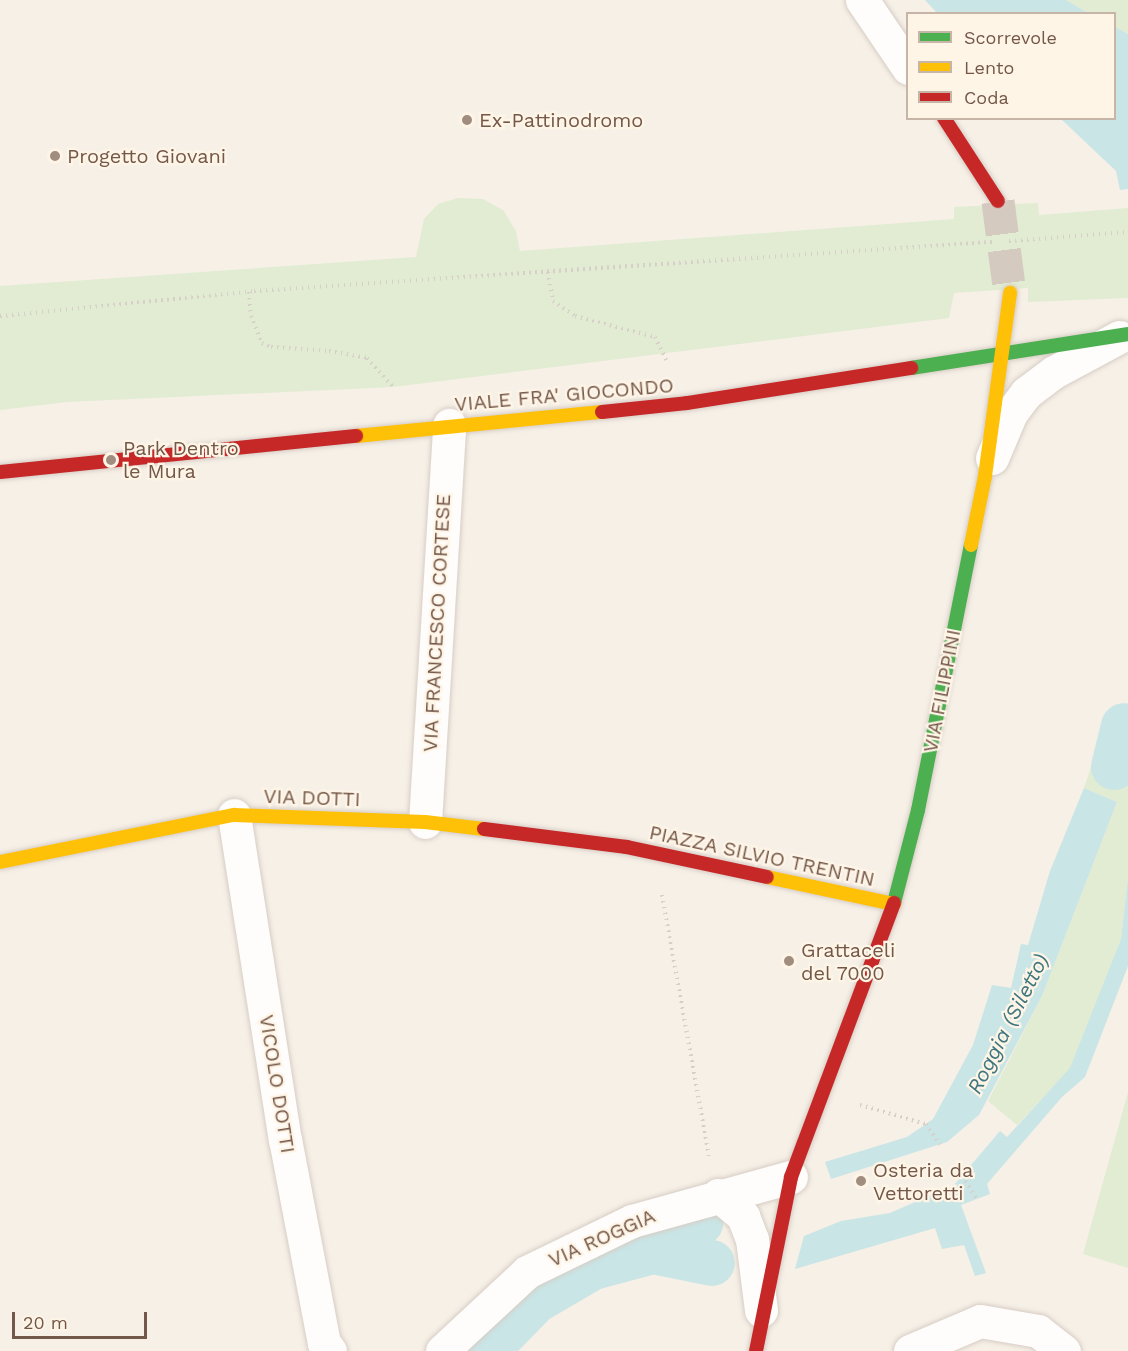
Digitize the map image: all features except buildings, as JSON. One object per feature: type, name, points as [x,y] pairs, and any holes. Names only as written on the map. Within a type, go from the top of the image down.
[{"type":"street","points":[[862,0],[906,65]]},
{"type":"street","points":[[945,120],[998,201]]},
{"type":"street","name":"VIA FILIPPINI","points":[[894,904],[918,810],[985,476],[1010,293]]},
{"type":"street","name":"VIA FILIPPINI","points":[[985,476],[1011,413],[1026,393],[1054,372],[1126,334]]},
{"type":"street","name":"VIALE FRA' GIOCONDO","points":[[0,472],[448,425],[687,403],[1126,334]]},
{"type":"street","name":"VIA FRANCESCO CORTESE","points":[[425,822],[448,425]]},
{"type":"street","name":"VIA DOTTI","points":[[0,862],[234,815],[425,822],[627,847]]},
{"type":"street","name":"VICOLO DOTTI","points":[[234,815],[285,1139],[324,1343],[330,1351]]},
{"type":"street","name":"PIAZZA SILVIO TRENTIN","points":[[627,847],[894,904],[791,1178],[761,1310],[756,1351]]},
{"type":"street","name":"VIA ROGGIA","points":[[442,1351],[526,1272],[632,1221],[718,1195],[791,1178]]},
{"type":"street","points":[[718,1195],[743,1215],[752,1239],[761,1310]]},
{"type":"street","points":[[910,1351],[980,1321],[1038,1331],[1064,1351]]},
{"type":"path","points":[[1040,240],[1128,232]]},
{"type":"path","points":[[0,316],[249,292],[952,245]]},
{"type":"path","points":[[548,272],[553,301],[575,316],[655,337]]},
{"type":"path","points":[[249,292],[251,316],[262,343],[271,347],[367,358],[393,387]]},
{"type":"path","points":[[654,853],[718,1195]]},
{"type":"path","points":[[822,1093],[926,1124],[940,1144]]},
{"type":"path","points":[[962,1176],[977,1199]]},
{"type":"green space","points":[[1066,0],[1128,0],[1128,34],[1116,28],[1116,12],[1086,12]]},
{"type":"green space","points":[[458,198],[483,199],[503,210],[516,231],[520,251],[954,219],[954,207],[1038,203],[1039,215],[1128,208],[1128,298],[1028,302],[1028,288],[954,293],[949,318],[393,387],[67,402],[0,410],[0,286],[416,257],[424,219],[438,204]]},
{"type":"green space","points":[[1128,761],[1128,878],[1121,939],[1071,1068],[1017,1125],[988,1101],[1042,996],[1117,802],[1084,788],[1092,764],[1125,773]]},
{"type":"green space","points":[[1128,1092],[1128,1268],[1083,1254]]},
{"type":"water","points":[[925,0],[1066,0],[1086,12],[936,12]]},
{"type":"water","points":[[1116,28],[1128,34],[1128,189],[1120,190],[1116,171],[1062,120],[1116,120]]},
{"type":"water","points":[[1084,788],[1117,802],[1042,996],[979,1115],[947,1142],[831,1179],[825,1162],[907,1137],[933,1119],[973,1045],[992,985],[1011,988],[1021,944],[1028,945],[1050,871]]},
{"type":"water","points":[[1128,878],[1128,966],[1085,1077],[1062,1097],[987,1184],[990,1194],[961,1205],[986,1273],[975,1276],[964,1245],[942,1249],[935,1228],[795,1269],[804,1236],[841,1221],[890,1213],[954,1185],[1000,1131],[1007,1137],[1070,1068],[1121,939]]},
{"type":"waterway","name":"Roggia (Siletto)","points":[[1114,767],[1124,726]]},
{"type":"waterway","name":"Roggia (Siletto)","points":[[486,1351],[536,1300],[593,1267],[653,1251],[700,1223]]},
{"type":"waterway","points":[[653,1251],[712,1263]]},
{"type":"tunnel","points":[[998,201],[1010,293]]},
{"type":"traffic: fast","points":[[911,368],[1128,334]]},
{"type":"traffic: fast","points":[[894,903],[918,810],[971,545]]},
{"type":"traffic: slow","points":[[971,545],[985,476],[1010,293]]},
{"type":"traffic: slow","points":[[356,436],[602,412]]},
{"type":"traffic: slow","points":[[0,862],[234,815],[425,822],[484,829]]},
{"type":"traffic: slow","points":[[767,877],[894,904]]},
{"type":"traffic: jam","points":[[945,120],[998,201]]},
{"type":"traffic: jam","points":[[602,412],[687,403],[911,368]]},
{"type":"traffic: jam","points":[[0,472],[356,436]]},
{"type":"traffic: jam","points":[[484,829],[627,847],[767,877]]},
{"type":"traffic: jam","points":[[756,1351],[791,1177],[894,903]]},
{"type":"place","name":"Ex-Pattinodromo","points":[[467,120]]},
{"type":"place","name":"Progetto Giovani","points":[[55,156]]},
{"type":"place","name":"Park Dentro le Mura","points":[[111,460]]},
{"type":"place","name":"Grattaceli del 7000","points":[[789,961]]},
{"type":"place","name":"Osteria da Vettoretti","points":[[861,1181]]}]
